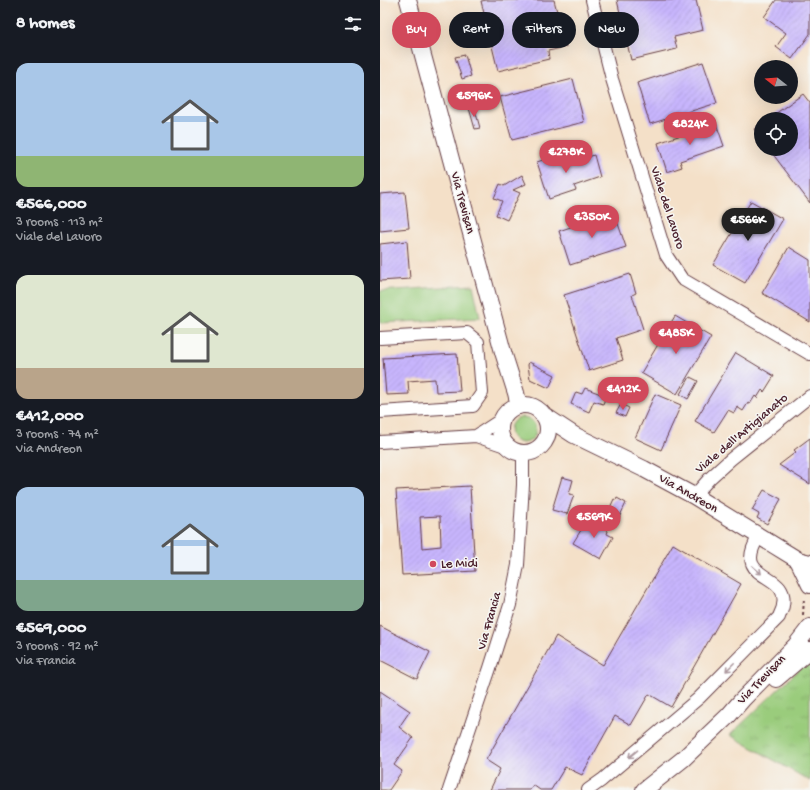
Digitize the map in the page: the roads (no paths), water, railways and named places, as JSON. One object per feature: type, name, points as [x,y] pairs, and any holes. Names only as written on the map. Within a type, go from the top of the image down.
[{"type":"main road","name":"Via Trevisan","points":[[408,0],[519,406]]},
{"type":"main road","points":[[519,406],[532,407],[542,414],[546,420],[547,434],[544,441],[535,450],[523,453],[515,452],[503,441],[500,433],[500,426],[506,413],[512,408],[519,406]]},
{"type":"main road","name":"Via Andreon","points":[[542,414],[574,435],[644,469],[694,496],[759,536],[804,561],[810,585]]},
{"type":"main road","points":[[544,441],[574,435]]},
{"type":"main road","name":"Via Trevisan","points":[[644,790],[682,759],[730,715],[742,700],[796,645],[810,628]]},
{"type":"main road","name":"Via Trevisan","points":[[730,715],[746,705],[810,650]]},
{"type":"street","name":"Viale del Lavoro","points":[[592,0],[612,79],[666,255],[682,278],[810,354]]},
{"type":"street","points":[[380,338],[467,333],[478,342],[482,393],[473,406],[380,412]]},
{"type":"street","name":"Viale dell'Artigianato","points":[[694,496],[726,463],[810,396]]},
{"type":"street","points":[[476,436],[502,419]]},
{"type":"street","points":[[380,442],[476,436],[508,447]]},
{"type":"street","name":"Via Francia","points":[[449,790],[510,605],[518,565],[523,453]]},
{"type":"street","points":[[588,790],[602,780],[699,698],[779,617],[783,605],[783,596],[778,586],[754,568],[750,560],[753,546],[759,536]]},
{"type":"place","name":"Le Midi","points":[[433,564]]}]
